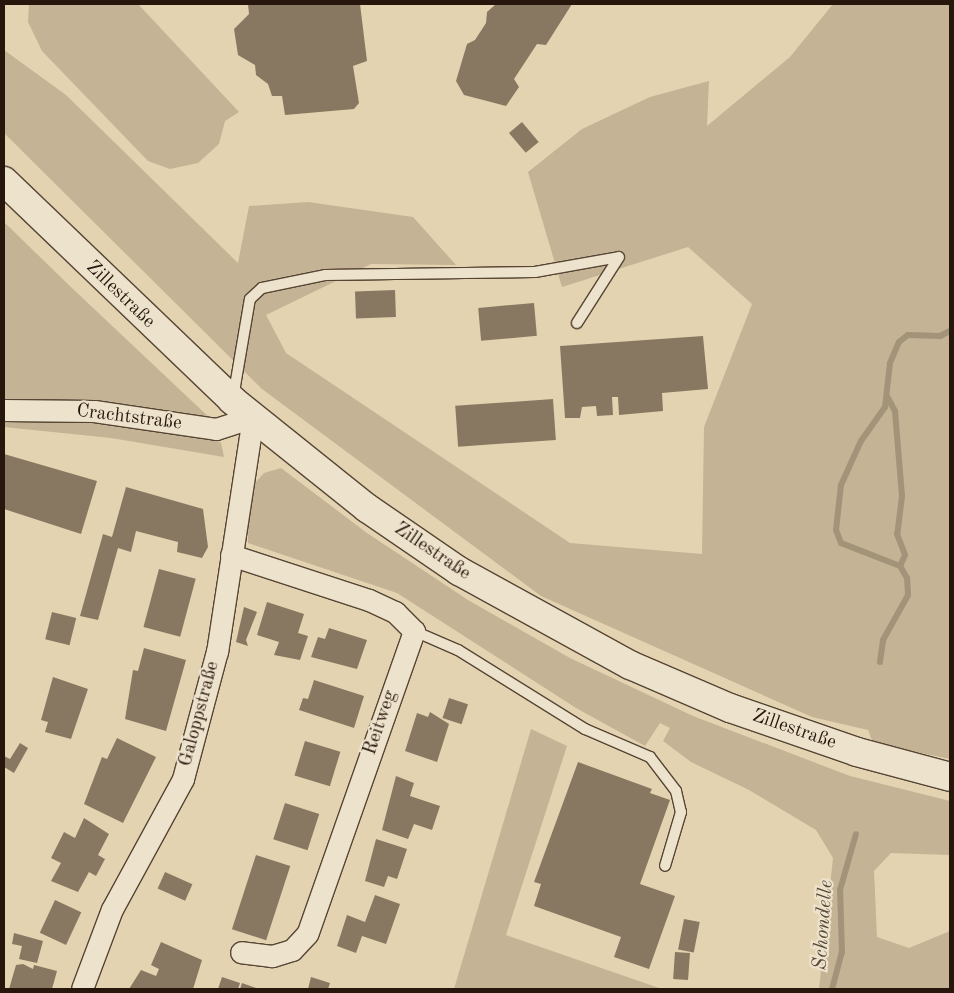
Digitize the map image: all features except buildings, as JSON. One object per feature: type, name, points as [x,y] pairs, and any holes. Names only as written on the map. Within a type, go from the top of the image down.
[{"type":"main road","name":"Zillestraße","points":[[4,181],[232,400],[367,508],[459,572],[630,665],[730,708],[857,752],[950,777]]},
{"type":"street","name":"Crachtstraße","points":[[4,410],[94,411],[216,429],[253,418]]},
{"type":"street","name":"Galoppstraße","points":[[82,989],[112,909],[183,779],[217,651],[253,418]]},
{"type":"street","points":[[231,555],[369,600],[394,612],[414,631]]},
{"type":"street","name":"Reitweg","points":[[241,952],[272,956],[292,950],[307,934],[414,631]]},
{"type":"lane","points":[[232,400],[250,299],[262,288],[285,281],[335,275],[535,272],[619,257],[576,323]]},
{"type":"lane","points":[[414,631],[458,650],[585,729],[650,757],[676,791],[681,812],[665,866]]},
{"type":"shaded area","points":[[29,4],[138,4],[239,112],[225,121],[219,144],[198,163],[170,169],[148,161],[42,51],[28,22]]},
{"type":"shaded area","points":[[833,4],[950,4],[950,759],[873,743],[868,730],[812,717],[541,596],[262,389],[4,133],[4,50],[66,95],[238,263],[249,206],[308,202],[413,217],[456,265],[371,264],[266,315],[286,353],[570,543],[702,554],[704,427],[752,304],[688,247],[562,287],[528,172],[582,129],[650,97],[709,81],[707,126],[790,57]]},
{"type":"shaded area","points":[[4,222],[73,289],[213,421],[4,404]]},
{"type":"shaded area","points":[[66,414],[212,437],[221,443],[224,457],[111,438],[4,427],[4,417]]},
{"type":"shaded area","points":[[281,468],[367,533],[468,600],[570,658],[693,716],[850,776],[950,801],[950,855],[891,853],[874,871],[877,937],[909,948],[950,931],[950,989],[819,989],[833,858],[816,830],[749,790],[691,762],[663,741],[670,728],[660,723],[645,746],[576,708],[397,593],[248,543],[248,500],[255,483],[264,473]]},
{"type":"shaded area","points":[[531,729],[567,746],[506,935],[662,989],[454,989]]},
{"type":"waterway","name":"Schondelle","points":[[880,662],[883,640],[908,595],[907,578],[900,566],[841,543],[836,530],[841,485],[861,441],[885,407],[890,363],[899,342],[908,335],[940,336],[950,331]]},
{"type":"waterway","points":[[888,398],[895,411],[902,496],[897,534],[905,555],[900,566]]},
{"type":"waterway","name":"Schondelle","points":[[832,989],[842,952],[840,890],[856,834]]}]
